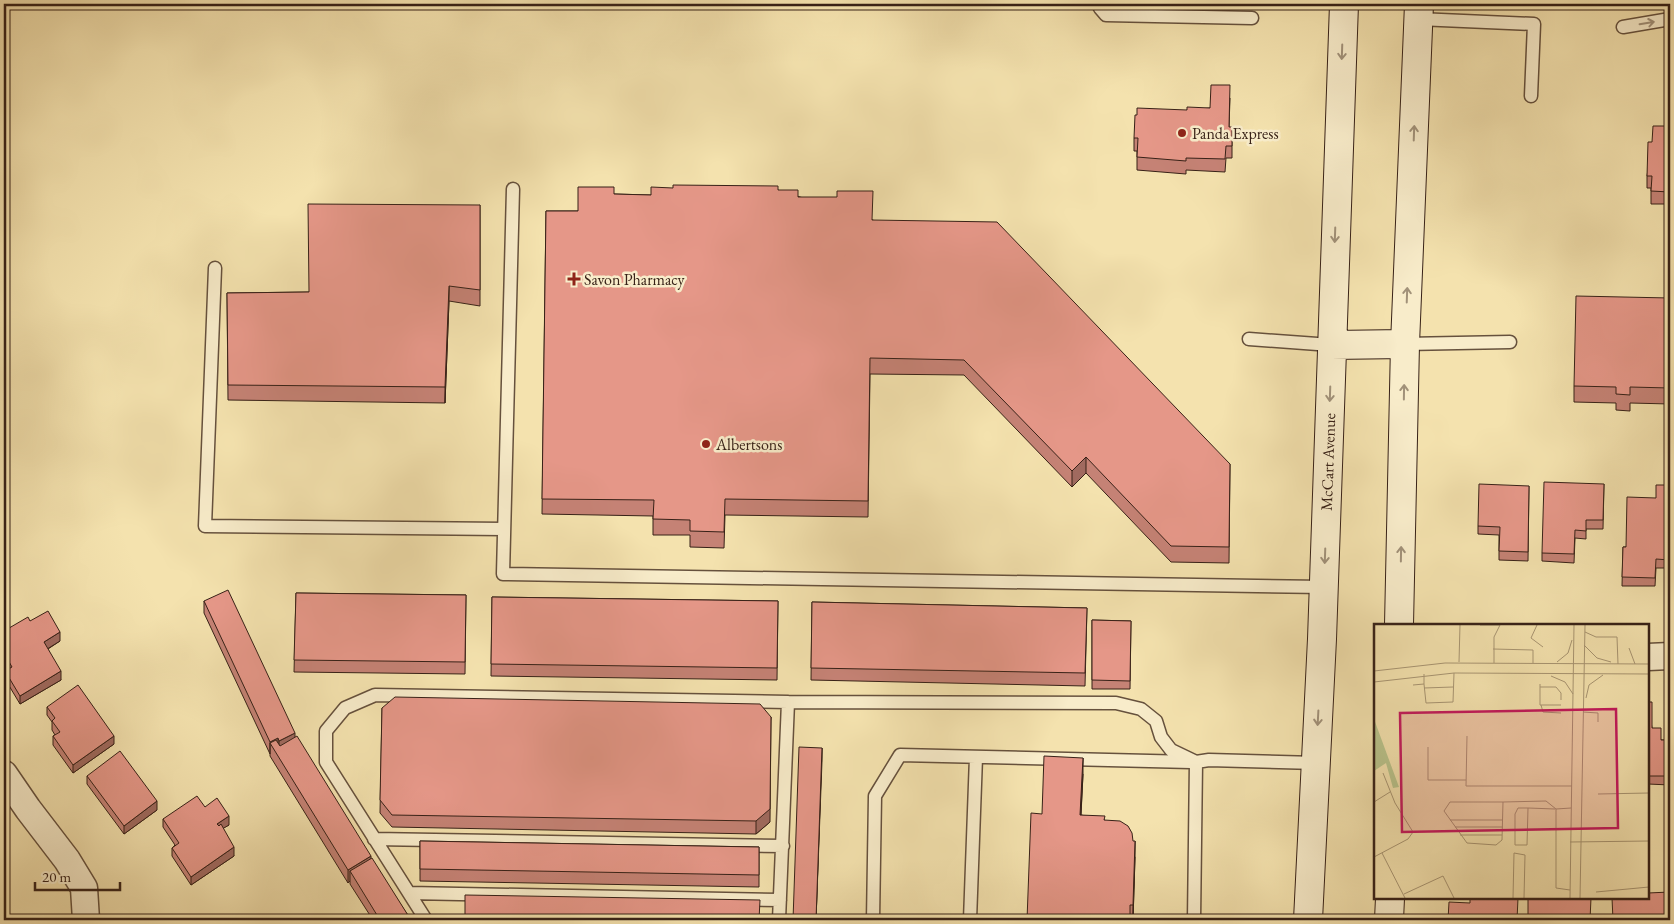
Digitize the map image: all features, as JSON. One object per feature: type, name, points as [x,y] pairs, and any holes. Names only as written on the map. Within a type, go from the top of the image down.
[{"type":"main road","name":"McCart Avenue","points":[[1308,920],[1324,587],[1344,4]]},
{"type":"main road","points":[[1399,624],[1406,344],[1419,9]]},
{"type":"main road","points":[[1331,345],[1406,344]]},
{"type":"main road","points":[[1389,920],[1390,899]]},
{"type":"street","points":[[1649,657],[1670,656]]},
{"type":"street","points":[[4,774],[67,860],[84,888],[86,920]]},
{"type":"lane","points":[[1098,4],[1106,15],[1252,18]]},
{"type":"lane","points":[[1419,9],[1534,24],[1531,96]]},
{"type":"lane","points":[[1623,27],[1670,19]]},
{"type":"lane","points":[[513,189],[503,574],[1324,587]]},
{"type":"lane","points":[[215,268],[205,526],[504,529]]},
{"type":"lane","points":[[1248,339],[1331,345]]},
{"type":"lane","points":[[1406,344],[1510,342]]},
{"type":"lane","points":[[426,920],[326,762],[326,731],[345,708],[375,695],[788,702],[1116,703],[1141,709],[1156,720],[1161,737],[1171,750],[1196,762]]},
{"type":"lane","points":[[779,920],[788,702]]},
{"type":"lane","points":[[873,920],[875,796],[900,755],[1316,763]]},
{"type":"lane","points":[[970,920],[976,757]]},
{"type":"lane","points":[[1194,920],[1196,762]]},
{"type":"lane","points":[[374,838],[783,846]]},
{"type":"lane","points":[[409,893],[780,900]]},
{"type":"building","name":"Panda Express","points":[[1211,85],[1230,85],[1229,127],[1232,127],[1232,146],[1226,146],[1225,159],[1186,158],[1186,161],[1137,157],[1138,138],[1134,138],[1137,108],[1187,110],[1187,107],[1210,108]]},
{"type":"building","points":[[1653,126],[1670,126],[1670,192],[1651,191],[1652,176],[1647,176],[1648,142],[1652,142]]},
{"type":"building","name":"Albertsons","points":[[673,185],[778,186],[778,190],[798,190],[798,197],[837,197],[837,191],[873,191],[872,220],[997,222],[1230,464],[1229,547],[1171,546],[1086,457],[1072,471],[964,360],[870,358],[868,501],[725,499],[724,532],[690,531],[690,520],[653,519],[654,500],[542,499],[546,211],[578,211],[578,187],[614,187],[614,194],[651,195],[651,187],[673,188]]},
{"type":"building","points":[[308,204],[480,205],[480,290],[449,286],[445,387],[228,385],[227,293],[309,292]]},
{"type":"building","points":[[1576,296],[1670,298],[1670,388],[1630,387],[1630,395],[1616,394],[1616,387],[1574,386]]},
{"type":"building","points":[[1544,482],[1604,484],[1603,520],[1586,520],[1586,531],[1575,530],[1574,554],[1542,553]]},
{"type":"building","points":[[1479,484],[1529,486],[1528,552],[1499,551],[1500,527],[1478,526]]},
{"type":"building","points":[[1656,485],[1670,485],[1670,560],[1656,559],[1655,578],[1622,577],[1623,547],[1626,547],[1627,497],[1656,498]]},
{"type":"building","points":[[228,590],[295,733],[279,741],[278,738],[270,742],[204,601]]},
{"type":"building","points":[[296,593],[466,595],[465,662],[294,660]]},
{"type":"building","points":[[492,597],[778,601],[777,668],[491,664]]},
{"type":"building","points":[[812,602],[1087,608],[1085,673],[811,668]]},
{"type":"building","points":[[48,611],[60,632],[44,642],[61,671],[20,696],[5,671],[12,667],[4,653],[4,631],[28,617],[30,621]]},
{"type":"building","points":[[1092,620],[1131,621],[1130,681],[1092,680]]},
{"type":"building","points":[[78,685],[114,736],[73,765],[53,736],[60,732],[52,721],[55,718],[47,707]]},
{"type":"building","points":[[395,697],[760,704],[771,717],[770,809],[756,821],[392,815],[380,800],[382,708]]},
{"type":"building","points":[[1649,702],[1652,702],[1652,728],[1661,728],[1661,740],[1670,740],[1670,776],[1649,776]]},
{"type":"building","points":[[297,736],[371,856],[348,870],[270,743],[276,740],[280,746]]},
{"type":"building","points":[[799,747],[822,748],[816,920],[793,920]]},
{"type":"building","points":[[120,751],[157,801],[124,826],[87,776]]},
{"type":"building","points":[[1044,756],[1083,758],[1080,815],[1105,816],[1104,820],[1120,821],[1128,826],[1132,833],[1133,841],[1135,841],[1133,905],[1130,905],[1130,920],[1027,920],[1031,813],[1042,814]]},
{"type":"building","points":[[197,796],[205,807],[217,798],[229,816],[217,824],[219,826],[221,824],[234,847],[191,877],[172,848],[179,843],[163,819]]},
{"type":"building","points":[[420,841],[759,847],[759,875],[420,869]]},
{"type":"building","points":[[372,858],[411,920],[380,920],[350,871]]},
{"type":"building","points":[[1670,892],[1670,920],[1613,920],[1612,899],[1649,899],[1649,893]]},
{"type":"building","points":[[465,895],[760,900],[759,920],[465,920]]},
{"type":"building","points":[[4,899],[8,907],[4,909]]},
{"type":"building","points":[[1470,899],[1518,899],[1517,920],[1448,920],[1449,902],[1470,903]]},
{"type":"building","points":[[1528,899],[1591,899],[1590,920],[1528,920]]},
{"type":"place","name":"Panda Express","points":[[1182,133]]},
{"type":"place","name":"Savon Pharmacy","points":[[574,279]]},
{"type":"place","name":"Albertsons","points":[[706,444]]}]
